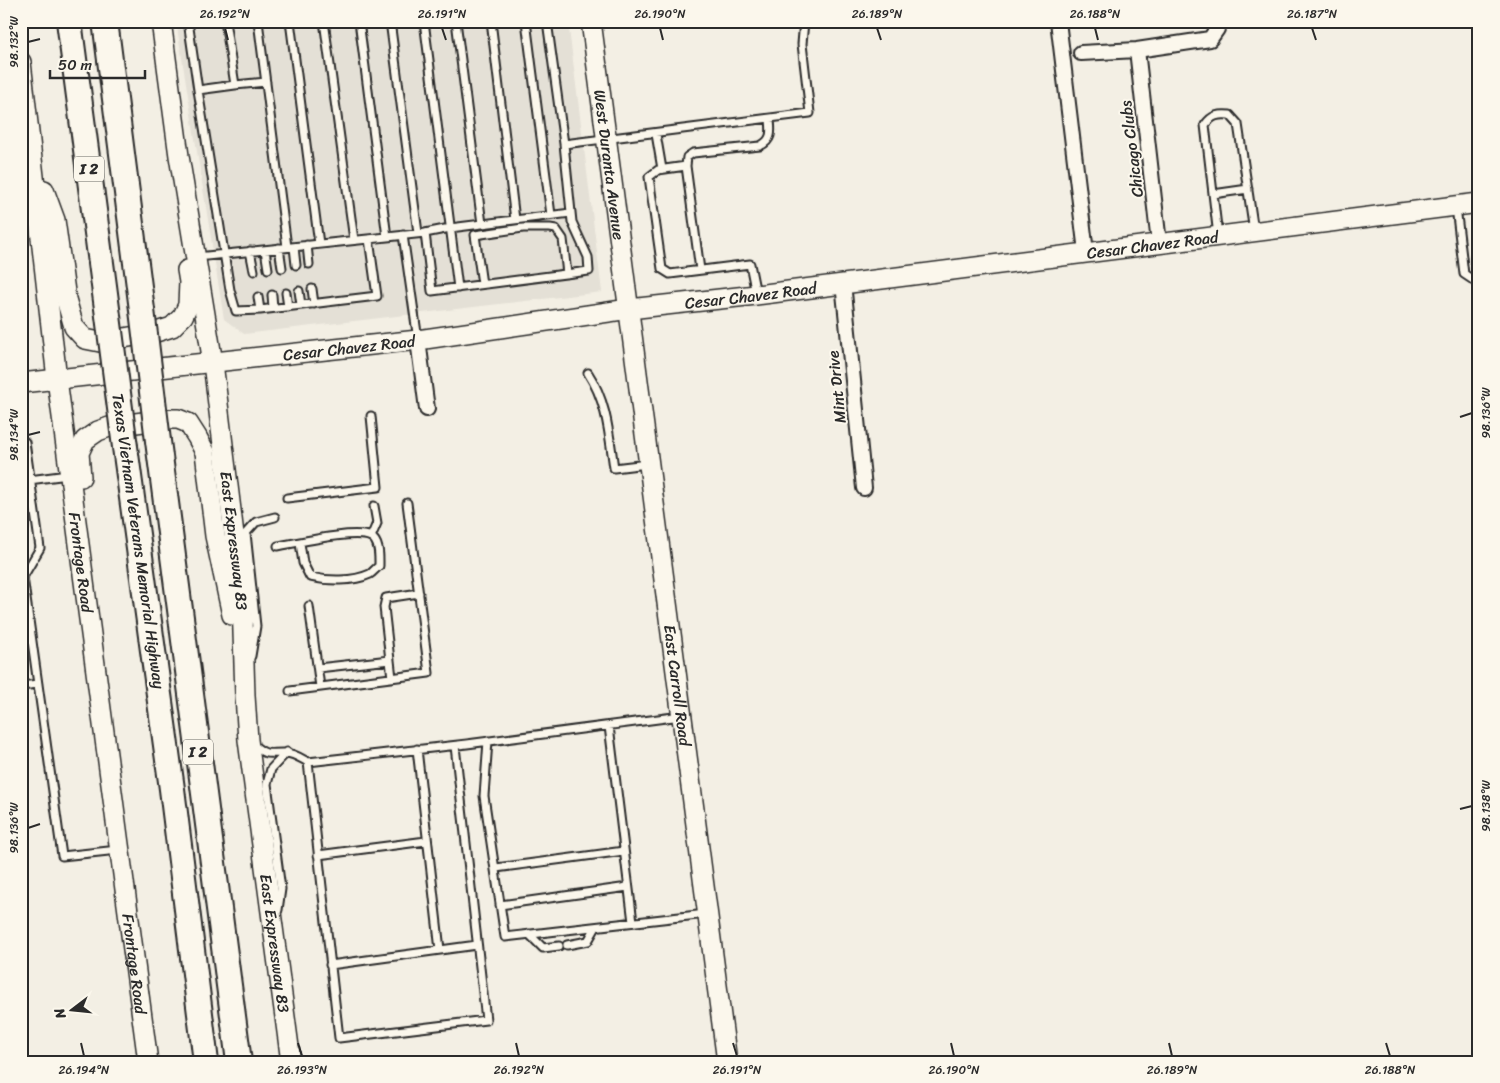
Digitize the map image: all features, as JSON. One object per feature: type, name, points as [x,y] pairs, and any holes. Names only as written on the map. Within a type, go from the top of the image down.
[{"type":"highway","name":"Texas Vietnam Veterans Memorial Highway","points":[[69,21],[172,789],[206,1062]]},
{"type":"highway","name":"Texas Vietnam Veterans Memorial Highway","points":[[106,21],[158,441],[240,1062]]},
{"type":"highway","points":[[191,939],[197,1062]]},
{"type":"main road","name":"East Expressway 83","points":[[161,21],[179,156],[213,363],[242,600],[248,740],[291,1062]]},
{"type":"main road","name":"West Duranta Avenue","points":[[591,21],[629,309]]},
{"type":"main road","name":"Frontage Road","points":[[21,62],[24,106],[33,156],[57,379],[148,1062]]},
{"type":"main road","points":[[33,156],[55,220],[66,300],[74,326],[86,339],[100,342],[153,333],[172,327],[183,316],[188,305],[189,282],[180,222],[179,156]]},
{"type":"main road","name":"Cesar Chavez Road","points":[[21,382],[418,340],[629,309],[756,295],[1479,204]]},
{"type":"main road","name":"East Carroll Road","points":[[629,309],[727,1062]]},
{"type":"main road","points":[[90,629],[91,558],[79,453],[85,440],[98,431],[112,426],[178,419],[188,423],[204,452],[215,536],[230,604],[245,696]]},
{"type":"street","points":[[1058,21],[1086,252]]},
{"type":"street","points":[[1080,53],[1137,50],[1210,39],[1217,29],[1217,21]]},
{"type":"street","name":"Chicago Clubs","points":[[1137,50],[1160,243]]},
{"type":"street","name":"Mint Drive","points":[[842,284],[864,488]]},
{"type":"street","points":[[418,340],[427,409]]},
{"type":"lane","points":[[188,21],[230,290],[236,311],[260,310],[377,296],[370,239]]},
{"type":"lane","points":[[225,21],[235,85]]},
{"type":"lane","points":[[258,21],[287,247],[296,266]]},
{"type":"lane","points":[[290,21],[320,244]]},
{"type":"lane","points":[[324,21],[354,240]]},
{"type":"lane","points":[[359,21],[387,237]]},
{"type":"lane","points":[[390,21],[421,233],[432,291],[589,271],[588,257],[572,222],[564,144],[547,21]]},
{"type":"lane","points":[[424,21],[458,288]]},
{"type":"lane","points":[[456,21],[482,224]]},
{"type":"lane","points":[[491,21],[515,220]]},
{"type":"lane","points":[[526,21],[551,215]]},
{"type":"lane","points":[[564,144],[810,114],[802,44],[804,21]]},
{"type":"lane","points":[[198,90],[266,82]]},
{"type":"lane","points":[[1218,236],[1204,125],[1210,118],[1222,114],[1230,115],[1238,124],[1254,231]]},
{"type":"lane","points":[[700,270],[686,166],[687,156],[693,153],[760,146],[766,143],[771,136],[770,118]]},
{"type":"lane","points":[[656,134],[662,169]]},
{"type":"lane","points":[[686,166],[658,170],[649,177],[662,269],[670,274],[750,264],[756,295]]},
{"type":"lane","points":[[1213,194],[1248,190]]},
{"type":"lane","points":[[1456,206],[1464,274],[1479,284]]},
{"type":"lane","points":[[196,257],[370,239],[571,213]]},
{"type":"lane","points":[[473,225],[482,284]]},
{"type":"lane","points":[[475,235],[523,228],[550,228],[556,230],[563,239],[568,274]]},
{"type":"lane","points":[[403,235],[418,340]]},
{"type":"lane","points":[[306,245],[309,264]]},
{"type":"lane","points":[[282,268],[287,247]]},
{"type":"lane","points":[[265,250],[268,269]]},
{"type":"lane","points":[[250,251],[254,271]]},
{"type":"lane","points":[[312,290],[314,304]]},
{"type":"lane","points":[[299,291],[301,305]]},
{"type":"lane","points":[[286,293],[288,307]]},
{"type":"lane","points":[[272,295],[273,308]]},
{"type":"lane","points":[[258,297],[260,310]]},
{"type":"lane","points":[[588,373],[604,404],[614,468],[649,464]]},
{"type":"lane","points":[[287,498],[378,487],[371,416]]},
{"type":"lane","points":[[21,439],[25,442],[40,548],[23,577],[23,587],[62,856],[119,850]]},
{"type":"lane","points":[[21,481],[70,475]]},
{"type":"lane","points":[[290,691],[429,673],[407,503]]},
{"type":"lane","points":[[371,537],[377,524],[374,506]]},
{"type":"lane","points":[[245,696],[256,626],[246,534],[256,522],[275,517]]},
{"type":"lane","points":[[278,546],[338,537],[361,535],[371,537],[376,542],[379,566],[371,574],[334,581],[310,577],[303,563],[300,543]]},
{"type":"lane","points":[[392,678],[384,607],[386,598],[419,594]]},
{"type":"lane","points":[[309,606],[320,687]]},
{"type":"lane","points":[[318,668],[390,660]]},
{"type":"lane","points":[[21,686],[38,684]]},
{"type":"lane","points":[[248,740],[260,750],[271,754],[287,752],[308,762],[488,742],[682,716]]},
{"type":"lane","points":[[609,726],[632,922]]},
{"type":"lane","points":[[488,742],[484,796],[505,937],[708,914]]},
{"type":"lane","points":[[308,762],[339,1038],[486,1020],[455,746]]},
{"type":"lane","points":[[417,749],[426,841],[440,950]]},
{"type":"lane","points":[[274,938],[281,889],[267,784],[271,768],[287,752]]},
{"type":"lane","points":[[318,855],[426,841]]},
{"type":"lane","points":[[496,868],[624,851]]},
{"type":"lane","points":[[500,905],[628,887]]},
{"type":"lane","points":[[567,945],[588,942],[596,927]]},
{"type":"lane","points":[[529,934],[543,948],[559,946]]},
{"type":"lane","points":[[330,965],[477,945]]},
{"type":"shaded area","points":[[176,21],[568,21],[602,292],[244,334],[224,319]]}]
